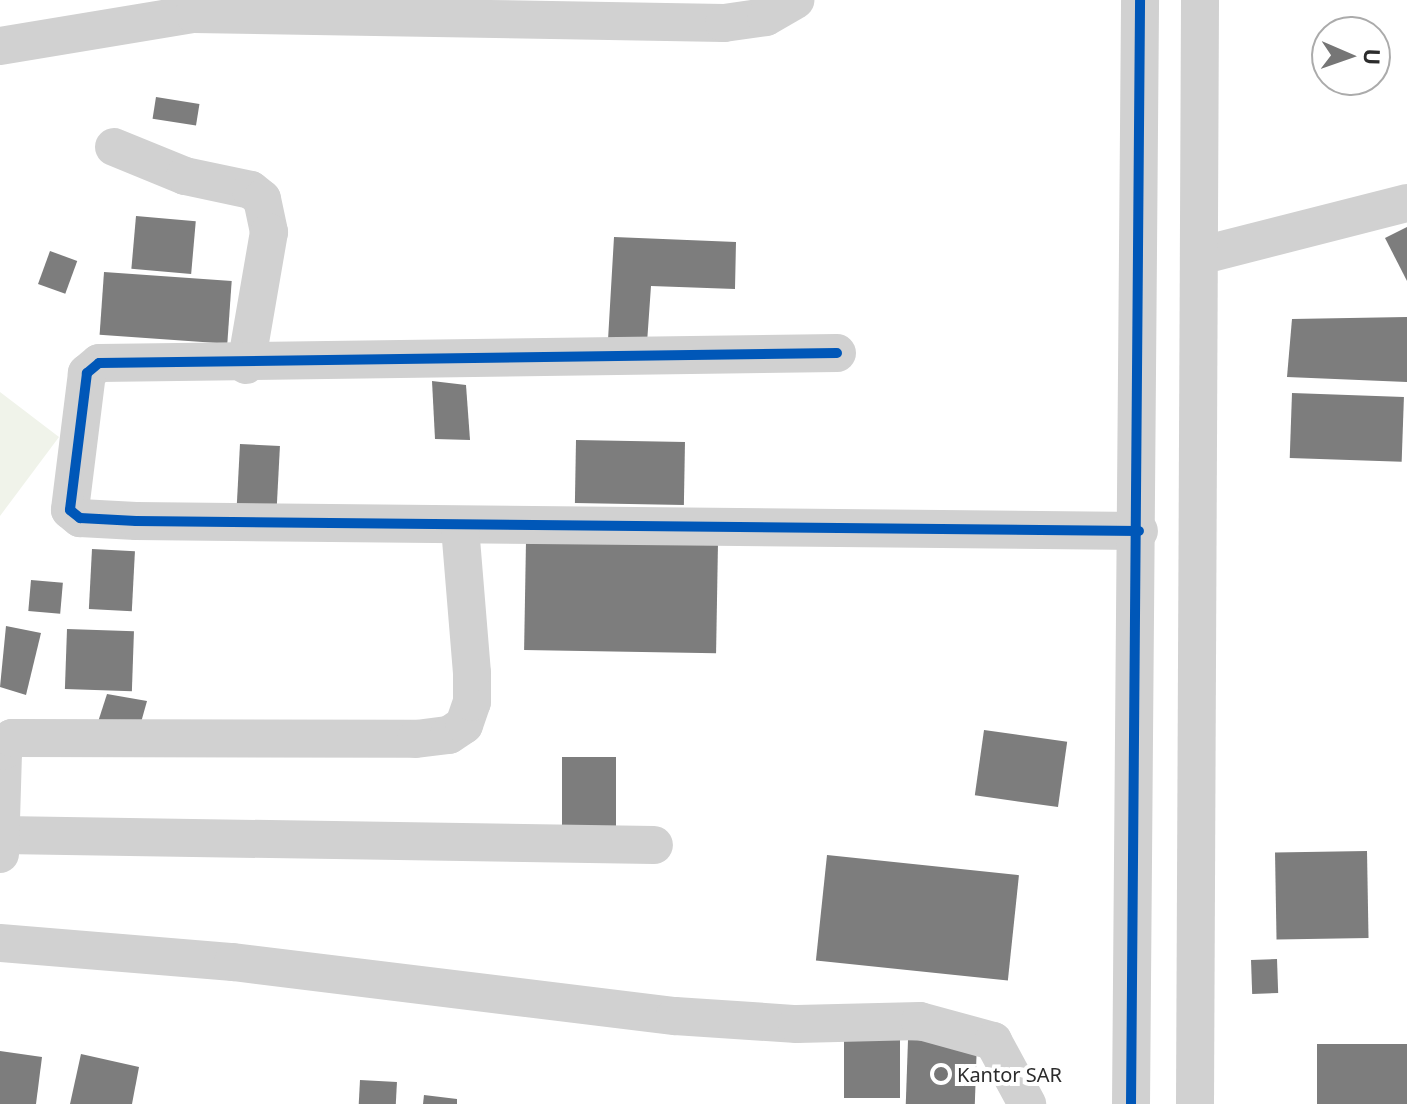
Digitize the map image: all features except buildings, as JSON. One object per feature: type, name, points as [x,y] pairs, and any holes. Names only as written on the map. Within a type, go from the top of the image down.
[{"type":"street","points":[[0,46],[192,7],[724,23],[766,17],[795,0]]},
{"type":"street","points":[[1131,1104],[1139,531],[1140,0]]},
{"type":"street","points":[[1195,1104],[1200,0]]},
{"type":"street","points":[[114,147],[176,174],[251,190],[262,199],[269,232],[246,365]]},
{"type":"street","points":[[1199,256],[1407,203]]},
{"type":"street","points":[[837,353],[91,366],[73,515],[136,521],[460,527],[1139,531]]},
{"type":"street","points":[[460,527],[472,673],[472,702],[464,725],[449,735],[416,739],[12,738],[3,751],[2,845],[654,845]]},
{"type":"street","points":[[0,943],[233,962],[675,1016],[797,1024],[920,1021],[993,1041],[1027,1104]]},
{"type":"shaded area","points":[[0,392],[59,437],[0,516]]},
{"type":"cycle path","points":[[1131,1104],[1140,0]]},
{"type":"cycle path","points":[[837,353],[99,363],[87,373],[70,510],[80,518],[136,521],[1139,531]]},
{"type":"place","name":"Kantor SAR","points":[[941,1074]]}]
